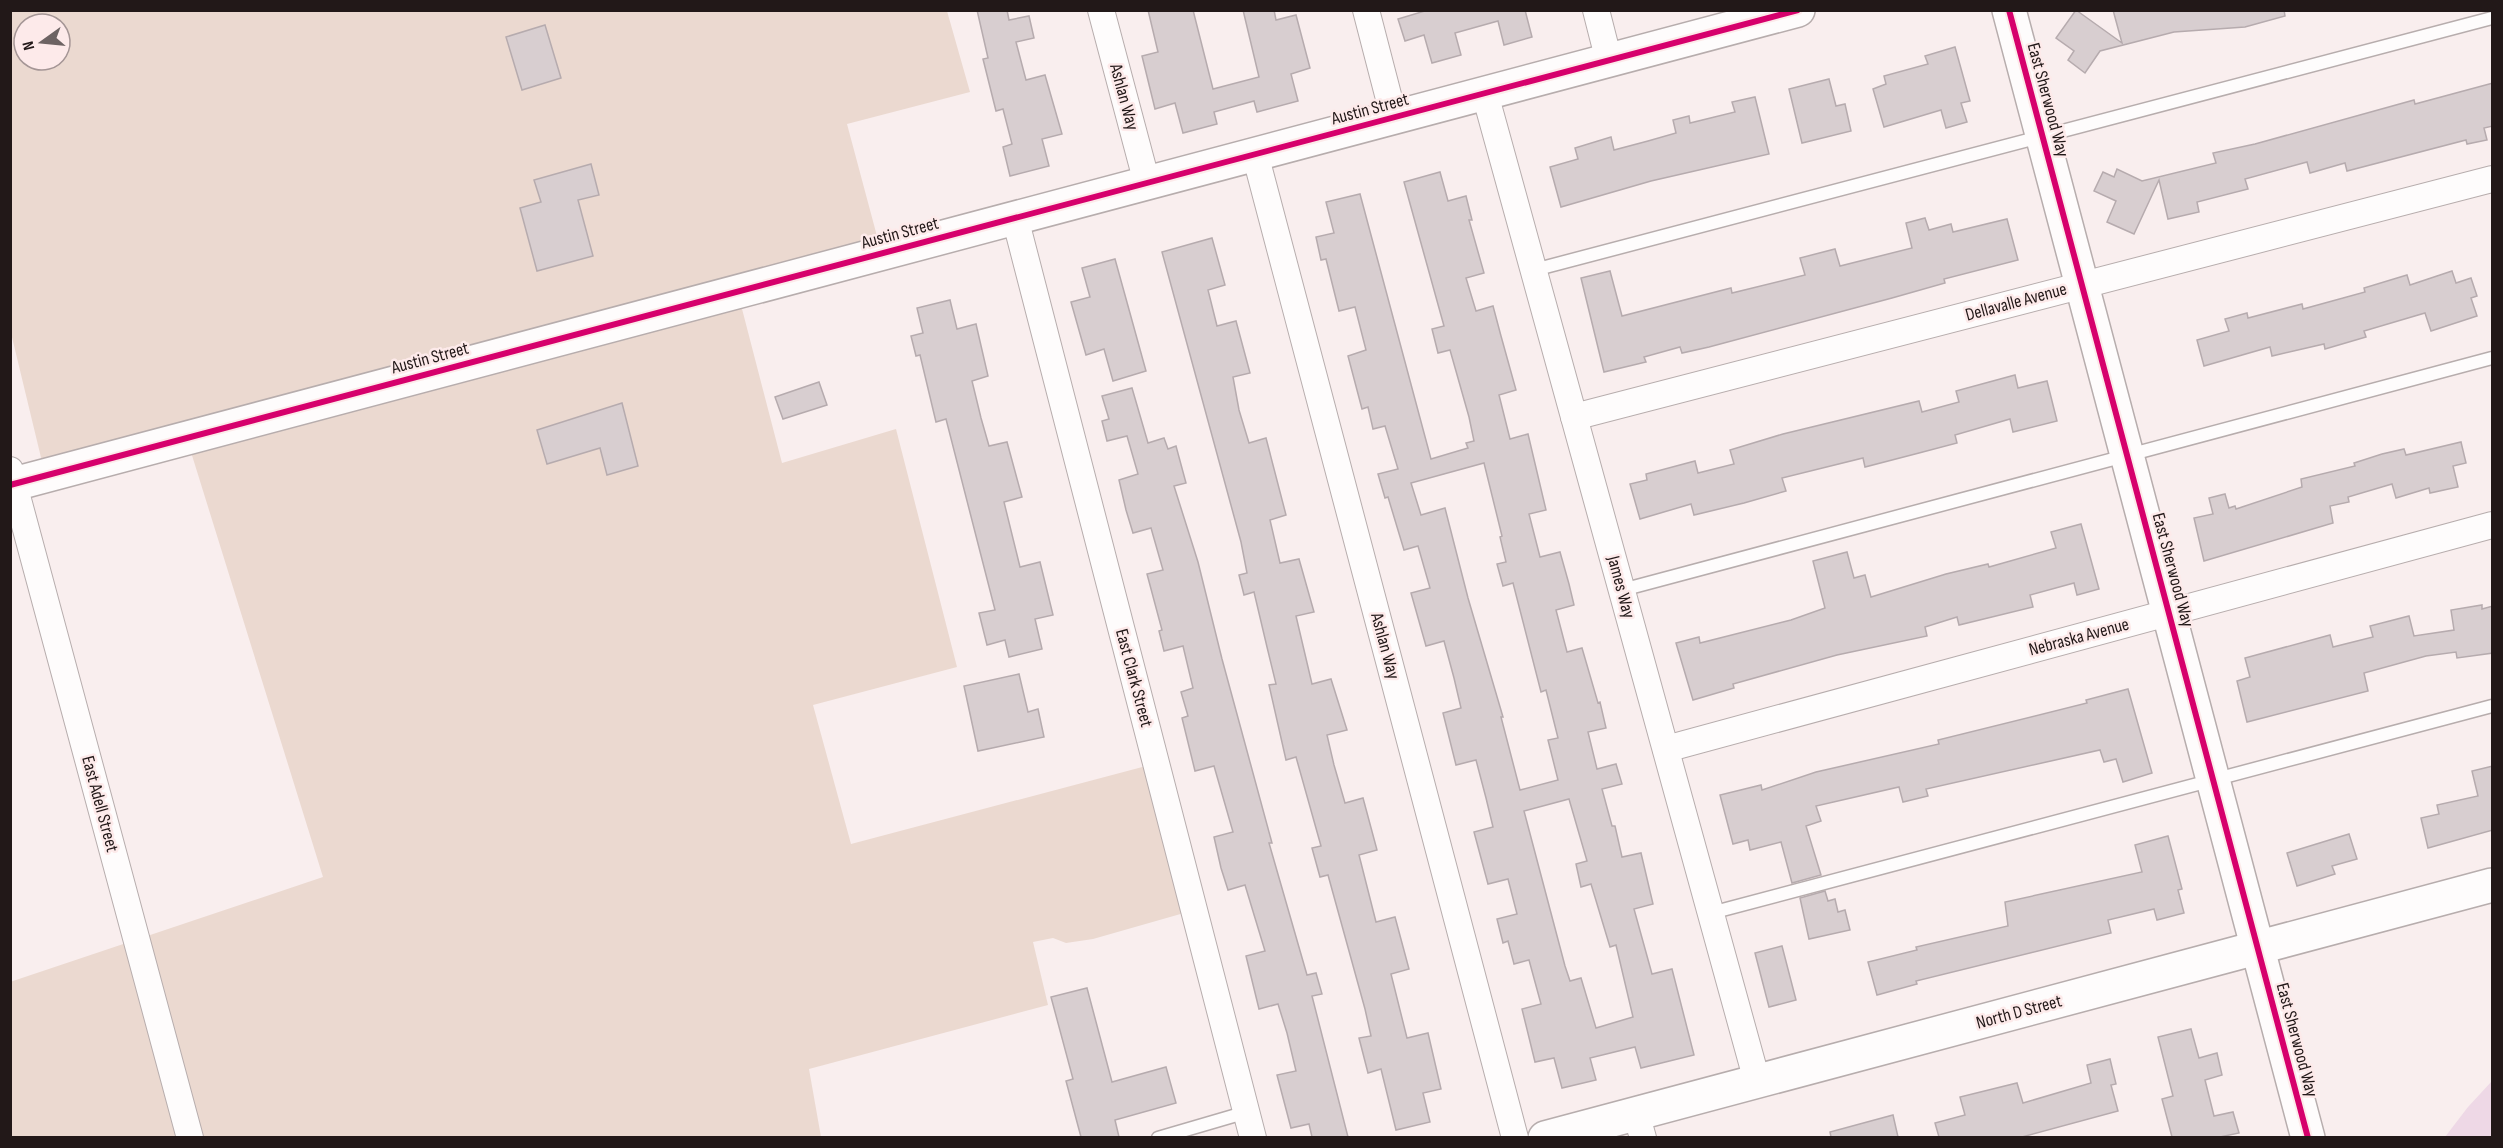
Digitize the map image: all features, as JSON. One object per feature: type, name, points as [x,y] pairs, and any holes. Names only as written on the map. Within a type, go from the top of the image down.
[{"type":"street","name":"Ashlan Way","points":[[1101,10],[1148,183]]},
{"type":"street","points":[[1366,10],[1394,118]]},
{"type":"street","points":[[1596,10],[1609,61]]},
{"type":"street","name":"East Sherwood Way","points":[[2009,10],[2308,1137]]},
{"type":"street","name":"Austin Street","points":[[12,480],[1485,94],[1780,13]]},
{"type":"street","name":"James Way","points":[[1485,94],[1758,1081]]},
{"type":"street","name":"Ashlan Way","points":[[1256,154],[1515,1137]]},
{"type":"street","name":"Dellavalle Avenue","points":[[1574,417],[2493,178]]},
{"type":"street","name":"East Clark Street","points":[[1015,218],[1253,1137]]},
{"type":"street","name":"East Adell Street","points":[[12,480],[190,1137]]},
{"type":"street","name":"Nebraska Avenue","points":[[1666,749],[2493,525]]},
{"type":"street","name":"North D Street","points":[[1545,1137],[1640,1125],[1758,1081],[2493,885]]},
{"type":"lane","points":[[1534,270],[2493,18]]},
{"type":"lane","points":[[1622,590],[2493,358]]},
{"type":"lane","points":[[1711,913],[2493,706]]},
{"type":"lane","points":[[1158,1137],[1247,1112]]},
{"type":"shaded area","points":[[11,11],[947,11],[970,92],[847,124],[885,266],[741,305],[782,463],[896,429],[957,667],[813,705],[851,844],[1165,761],[1205,907],[1093,939],[1066,943],[1053,938],[1033,942],[1048,1005],[809,1069],[821,1137],[11,1137],[10,982],[323,877],[186,436],[44,470],[11,333]]},
{"type":"shaded area","points":[[2492,1081],[2492,1137],[2445,1137],[2468,1107]]},
{"type":"building","points":[[977,10],[1007,10],[1009,20],[1029,16],[1034,38],[1016,42],[1026,80],[1045,75],[1062,134],[1042,139],[1049,166],[1010,176],[1003,147],[1012,144],[1003,109],[996,111],[983,59],[988,58]]},
{"type":"building","points":[[1148,10],[1193,10],[1213,89],[1259,77],[1243,10],[1274,10],[1276,20],[1296,15],[1310,68],[1291,74],[1298,101],[1257,112],[1254,101],[1214,112],[1217,124],[1183,133],[1175,103],[1155,109],[1142,56],[1158,52]]},
{"type":"building","points":[[1428,10],[1525,10],[1532,37],[1504,45],[1498,21],[1455,33],[1461,55],[1432,63],[1424,35],[1405,41],[1398,19]]},
{"type":"building","points":[[2076,10],[2122,43],[2113,10],[2284,10],[2285,16],[2245,27],[2174,32],[2100,51],[2085,73],[2068,60],[2074,51],[2056,38]]},
{"type":"building","points":[[545,25],[561,78],[522,90],[506,37]]},
{"type":"building","points":[[1955,47],[1970,101],[1961,103],[1967,122],[1946,128],[1941,110],[1884,127],[1873,89],[1886,84],[1884,76],[1928,64],[1925,56]]},
{"type":"building","points":[[1829,79],[1836,106],[1845,104],[1851,131],[1802,143],[1789,89]]},
{"type":"building","points":[[2493,83],[2493,126],[2484,128],[2487,140],[2467,144],[2466,140],[2347,171],[2345,163],[2310,173],[2307,162],[2245,179],[2248,189],[2197,202],[2199,212],[2168,219],[2159,180],[2134,234],[2107,222],[2116,201],[2094,191],[2103,172],[2114,177],[2117,169],[2142,181],[2216,163],[2213,153],[2255,144],[2414,100],[2415,104]]},
{"type":"building","points":[[1755,97],[1769,154],[1651,181],[1561,207],[1550,167],[1578,159],[1575,148],[1611,137],[1614,150],[1648,141],[1676,133],[1673,120],[1689,116],[1690,123],[1735,112],[1732,102]]},
{"type":"building","points":[[591,164],[599,195],[578,200],[593,256],[537,271],[520,208],[541,202],[534,180]]},
{"type":"building","points":[[1440,172],[1448,201],[1466,196],[1472,220],[1469,220],[1484,273],[1466,278],[1476,311],[1493,306],[1516,390],[1499,395],[1510,439],[1528,434],[1546,510],[1529,514],[1540,557],[1560,552],[1574,605],[1556,610],[1567,652],[1582,648],[1606,728],[1588,732],[1597,769],[1616,764],[1622,784],[1602,789],[1612,826],[1615,826],[1622,857],[1641,853],[1653,904],[1634,909],[1652,974],[1672,969],[1694,1055],[1641,1068],[1635,1047],[1590,1058],[1596,1080],[1562,1088],[1554,1058],[1535,1062],[1522,1009],[1541,1004],[1529,960],[1514,964],[1508,941],[1503,943],[1497,919],[1517,914],[1508,879],[1488,884],[1474,832],[1493,827],[1476,760],[1456,765],[1443,713],[1461,708],[1454,678],[1444,641],[1426,646],[1411,593],[1430,588],[1418,546],[1404,550],[1388,497],[1385,498],[1378,474],[1398,469],[1385,426],[1373,429],[1368,407],[1362,409],[1348,356],[1366,350],[1355,307],[1339,311],[1326,259],[1321,260],[1316,237],[1334,233],[1326,202],[1360,194],[1431,459],[1468,448],[1466,443],[1474,441],[1469,417],[1450,350],[1438,353],[1432,329],[1444,326],[1404,182]],"holes":[[[1484,463],[1506,562],[1497,564],[1503,586],[1513,583],[1541,692],[1546,690],[1558,738],[1548,740],[1558,780],[1520,790],[1501,717],[1503,717],[1468,598],[1445,508],[1421,515],[1411,483]],[[1569,799],[1587,861],[1576,864],[1581,887],[1591,884],[1610,947],[1616,945],[1633,1017],[1596,1028],[1581,978],[1570,981],[1565,966],[1524,811]]]},
{"type":"building","points":[[1925,218],[1929,230],[1951,224],[1953,232],[2007,219],[2018,260],[1944,279],[1945,283],[1892,298],[1709,347],[1682,353],[1680,347],[1644,357],[1646,362],[1604,372],[1581,278],[1610,271],[1622,316],[1731,288],[1732,293],[1805,275],[1800,258],[1835,249],[1840,266],[1912,248],[1906,223]]},
{"type":"building","points":[[1212,238],[1225,285],[1208,290],[1217,326],[1236,321],[1250,373],[1233,377],[1239,410],[1249,443],[1266,438],[1286,515],[1270,520],[1280,563],[1299,559],[1314,612],[1296,616],[1312,684],[1331,679],[1347,730],[1327,735],[1334,765],[1345,803],[1363,798],[1377,850],[1359,855],[1376,922],[1395,917],[1409,969],[1391,974],[1407,1038],[1428,1033],[1441,1089],[1423,1093],[1430,1122],[1396,1130],[1381,1069],[1368,1073],[1359,1038],[1371,1036],[1365,1009],[1328,875],[1320,877],[1312,848],[1321,846],[1296,757],[1286,760],[1269,685],[1276,684],[1254,592],[1244,595],[1239,575],[1247,573],[1241,542],[1162,252]]},
{"type":"building","points":[[1115,259],[1146,371],[1113,381],[1104,349],[1086,355],[1071,302],[1090,297],[1082,268]]},
{"type":"building","points":[[2452,271],[2456,283],[2471,278],[2477,296],[2471,298],[2477,316],[2431,331],[2425,313],[2364,331],[2366,337],[2325,349],[2324,344],[2272,356],[2270,347],[2204,366],[2197,340],[2229,331],[2225,319],[2247,313],[2248,318],[2302,304],[2303,309],[2365,292],[2364,288],[2407,275],[2410,285]]},
{"type":"building","points":[[950,300],[957,329],[976,324],[988,376],[972,381],[981,418],[989,446],[1007,442],[1022,497],[1004,502],[1020,567],[1040,562],[1053,615],[1035,619],[1042,649],[1009,657],[1005,640],[987,645],[979,613],[995,610],[946,419],[936,422],[920,355],[916,356],[911,336],[923,333],[917,308]]},
{"type":"building","points":[[2015,375],[2018,388],[2047,381],[2057,421],[2013,432],[2010,419],[1955,435],[1957,443],[1865,467],[1863,458],[1782,478],[1786,491],[1744,503],[1694,515],[1691,504],[1640,519],[1630,484],[1647,480],[1646,474],[1695,461],[1698,473],[1734,464],[1730,450],[1783,434],[1919,401],[1922,412],[1959,402],[1956,391]]},
{"type":"building","points":[[819,382],[827,405],[783,419],[775,397]]},
{"type":"building","points":[[1132,388],[1148,443],[1164,438],[1168,449],[1176,446],[1186,483],[1174,486],[1198,562],[1272,843],[1269,843],[1307,975],[1316,973],[1322,994],[1312,996],[1348,1137],[1312,1137],[1309,1124],[1291,1128],[1277,1075],[1296,1071],[1287,1033],[1278,1004],[1259,1009],[1246,956],[1265,951],[1245,885],[1228,890],[1221,868],[1214,837],[1233,832],[1214,766],[1195,771],[1182,718],[1188,716],[1181,692],[1193,688],[1183,646],[1164,651],[1159,631],[1162,630],[1147,574],[1163,570],[1151,528],[1133,533],[1126,510],[1119,480],[1138,474],[1127,436],[1107,441],[1102,421],[1109,419],[1102,396]]},
{"type":"building","points":[[622,403],[638,466],[607,475],[600,448],[547,464],[537,430]]},
{"type":"building","points":[[2461,442],[2466,463],[2453,466],[2458,487],[2430,493],[2429,488],[2396,498],[2392,484],[2348,497],[2349,502],[2330,506],[2333,523],[2204,561],[2194,518],[2213,514],[2209,498],[2225,494],[2229,508],[2235,506],[2236,509],[2302,487],[2301,479],[2355,466],[2354,463],[2382,454],[2404,449],[2406,455]]},
{"type":"building","points":[[2081,524],[2099,589],[2077,595],[2074,583],[2030,595],[2033,607],[1959,625],[1957,617],[1925,627],[1927,636],[1837,655],[1733,684],[1734,688],[1693,700],[1676,643],[1699,637],[1700,643],[1791,620],[1825,608],[1813,561],[1847,552],[1854,578],[1865,575],[1871,597],[1946,574],[1988,564],[1989,567],[2056,548],[2051,532]]},
{"type":"building","points":[[2482,605],[2482,609],[2493,606],[2493,653],[2457,658],[2456,652],[2426,656],[2364,673],[2368,691],[2247,722],[2237,681],[2250,677],[2245,658],[2330,635],[2333,647],[2373,637],[2370,626],[2409,616],[2414,636],[2454,630],[2451,610]]},
{"type":"building","points":[[1019,674],[1028,712],[1038,709],[1044,737],[978,751],[964,686]]},
{"type":"building","points":[[2128,689],[2152,773],[2123,782],[2116,759],[2104,762],[2100,750],[1926,789],[1928,796],[1903,802],[1899,787],[1816,806],[1821,821],[1806,826],[1821,875],[1792,883],[1781,842],[1750,850],[1748,840],[1733,844],[1720,795],[1761,785],[1762,790],[1816,772],[1939,744],[1938,740],[2087,703],[2086,700]]},
{"type":"building","points":[[2493,766],[2493,830],[2428,848],[2421,818],[2439,814],[2437,805],[2478,796],[2472,771]]},
{"type":"building","points":[[2349,834],[2357,859],[2332,866],[2335,874],[2297,886],[2287,853]]},
{"type":"building","points":[[2168,836],[2182,889],[2178,890],[2184,913],[2157,920],[2154,909],[2108,920],[2111,933],[1916,981],[1917,984],[1877,995],[1868,962],[1917,950],[1916,947],[2008,926],[2005,902],[2142,872],[2135,845]]},
{"type":"building","points":[[1825,891],[1828,901],[1835,899],[1838,912],[1845,910],[1850,930],[1809,939],[1800,898]]},
{"type":"building","points":[[1782,946],[1796,1000],[1769,1007],[1755,953]]},
{"type":"building","points":[[1087,988],[1112,1082],[1166,1067],[1176,1103],[1115,1120],[1119,1137],[1081,1137],[1066,1081],[1073,1079],[1051,997]]},
{"type":"building","points":[[2191,1029],[2199,1058],[2217,1053],[2222,1075],[2205,1080],[2214,1116],[2233,1112],[2239,1133],[2220,1137],[2172,1137],[2162,1099],[2173,1096],[2158,1037]]},
{"type":"building","points":[[2110,1059],[2116,1084],[2111,1085],[2118,1111],[2022,1137],[1939,1137],[1935,1123],[1965,1115],[1960,1097],[2017,1083],[2023,1103],[2091,1083],[2087,1065]]},
{"type":"building","points":[[1893,1115],[1898,1137],[1831,1137],[1830,1132]]},
{"type":"cycle path","points":[[10,485],[1798,10]]},
{"type":"cycle path","points":[[2009,10],[2308,1138]]}]
